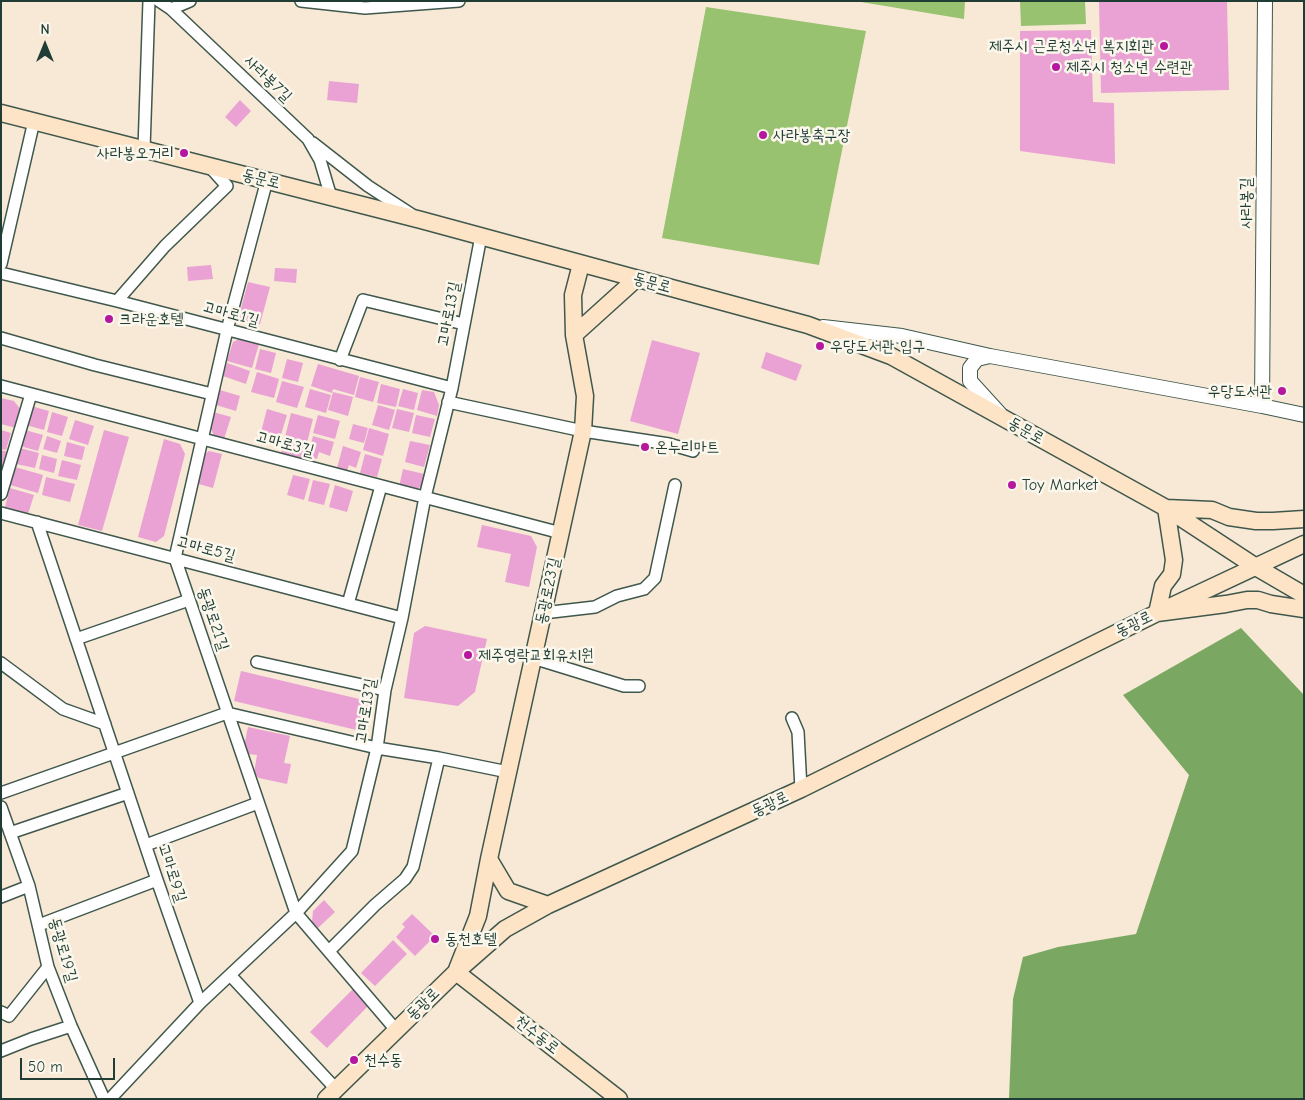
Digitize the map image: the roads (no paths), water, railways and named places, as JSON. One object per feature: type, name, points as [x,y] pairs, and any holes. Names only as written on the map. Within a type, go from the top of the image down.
[{"type":"main road","name":"동문로","points":[[1,113],[421,220],[808,325],[891,356],[1166,508],[1256,567],[1304,595]]},
{"type":"main road","name":"동광로23길","points":[[456,972],[478,916],[583,431],[585,396],[574,335],[573,295],[581,264]]},
{"type":"main road","points":[[574,335],[636,279]]},
{"type":"main road","points":[[1304,519],[1256,522],[1229,517],[1212,510],[1166,508],[1174,560],[1172,574],[1163,586],[1157,613],[1247,600],[1258,600],[1304,609]]},
{"type":"main road","name":"동광로","points":[[331,1094],[456,972],[505,929],[548,905],[801,789],[1157,613],[1304,544]]},
{"type":"main road","points":[[489,859],[508,892],[548,905]]},
{"type":"main road","name":"천수동로","points":[[456,972],[619,1099]]},
{"type":"street","points":[[144,149],[149,1]]},
{"type":"street","name":"사라봉7길","points":[[158,1],[172,9],[308,139],[320,160],[331,197]]},
{"type":"street","points":[[172,9],[190,1]]},
{"type":"street","points":[[301,1],[365,8],[459,1]]},
{"type":"street","name":"사라봉길","points":[[1262,406],[1265,1]]},
{"type":"street","points":[[1,264],[34,121]]},
{"type":"street","points":[[308,139],[368,186],[421,220]]},
{"type":"street","points":[[117,301],[165,246],[227,186],[209,165]]},
{"type":"street","points":[[175,558],[227,330],[267,180]]},
{"type":"street","points":[[1,208],[14,211]]},
{"type":"street","name":"고마로13길","points":[[110,1099],[200,1003],[296,914],[352,851],[377,748],[385,690],[402,618],[426,497],[452,388],[481,236]]},
{"type":"street","name":"고마로1길","points":[[1,272],[452,388]]},
{"type":"street","points":[[340,360],[363,300],[464,324]]},
{"type":"street","points":[[808,325],[902,336],[990,356],[1304,415]]},
{"type":"street","points":[[1,338],[95,365],[212,394]]},
{"type":"street","points":[[990,356],[978,359],[970,368],[970,381],[1005,419]]},
{"type":"street","name":"고마로3길","points":[[1,386],[561,533]]},
{"type":"street","points":[[1,494],[31,394]]},
{"type":"street","points":[[448,402],[583,431],[669,444],[693,451]]},
{"type":"street","points":[[543,613],[594,607],[617,596],[644,589],[655,578],[675,485]]},
{"type":"street","points":[[348,604],[381,486]]},
{"type":"street","name":"고마로5길","points":[[1,513],[402,618]]},
{"type":"street","name":"고마로9길","points":[[37,522],[200,1003]]},
{"type":"street","name":"동광로21길","points":[[175,558],[296,914],[396,1030]]},
{"type":"street","points":[[76,639],[189,600]]},
{"type":"street","points":[[533,658],[624,686],[639,686]]},
{"type":"street","points":[[257,662],[385,690]]},
{"type":"street","points":[[1,663],[63,709],[105,724]]},
{"type":"street","points":[[1,793],[227,713],[377,748],[508,772]]},
{"type":"street","points":[[792,718],[798,732],[801,789]]},
{"type":"street","points":[[329,951],[375,905],[405,879],[413,867],[439,758]]},
{"type":"street","points":[[10,833],[128,793]]},
{"type":"street","points":[[146,845],[258,803]]},
{"type":"street","name":"동광로19길","points":[[1,807],[29,886],[48,967],[104,1099]]},
{"type":"street","points":[[39,925],[157,880]]},
{"type":"street","points":[[1,897],[29,886]]},
{"type":"street","points":[[1,1012],[10,1016],[48,967]]},
{"type":"street","points":[[230,975],[331,1094]]},
{"type":"street","points":[[1,1051],[72,1026]]},
{"type":"place","name":"제주시 근로청소년 복지회관","points":[[1164,46]]},
{"type":"place","name":"제주시 청소년 수련관","points":[[1056,67]]},
{"type":"place","name":"사라봉축구장","points":[[763,135]]},
{"type":"place","name":"사라봉오거리","points":[[184,153]]},
{"type":"place","name":"크라운호텔","points":[[109,319]]},
{"type":"place","name":"우당도서관 입구","points":[[820,346]]},
{"type":"place","name":"우당도서관","points":[[1282,391]]},
{"type":"place","name":"온누리마트","points":[[645,447]]},
{"type":"place","name":"Toy Market","points":[[1012,485]]},
{"type":"place","name":"제주영락교회유치원","points":[[468,655]]},
{"type":"place","name":"동천호텔","points":[[435,939]]},
{"type":"place","name":"천수동","points":[[354,1060]]}]
